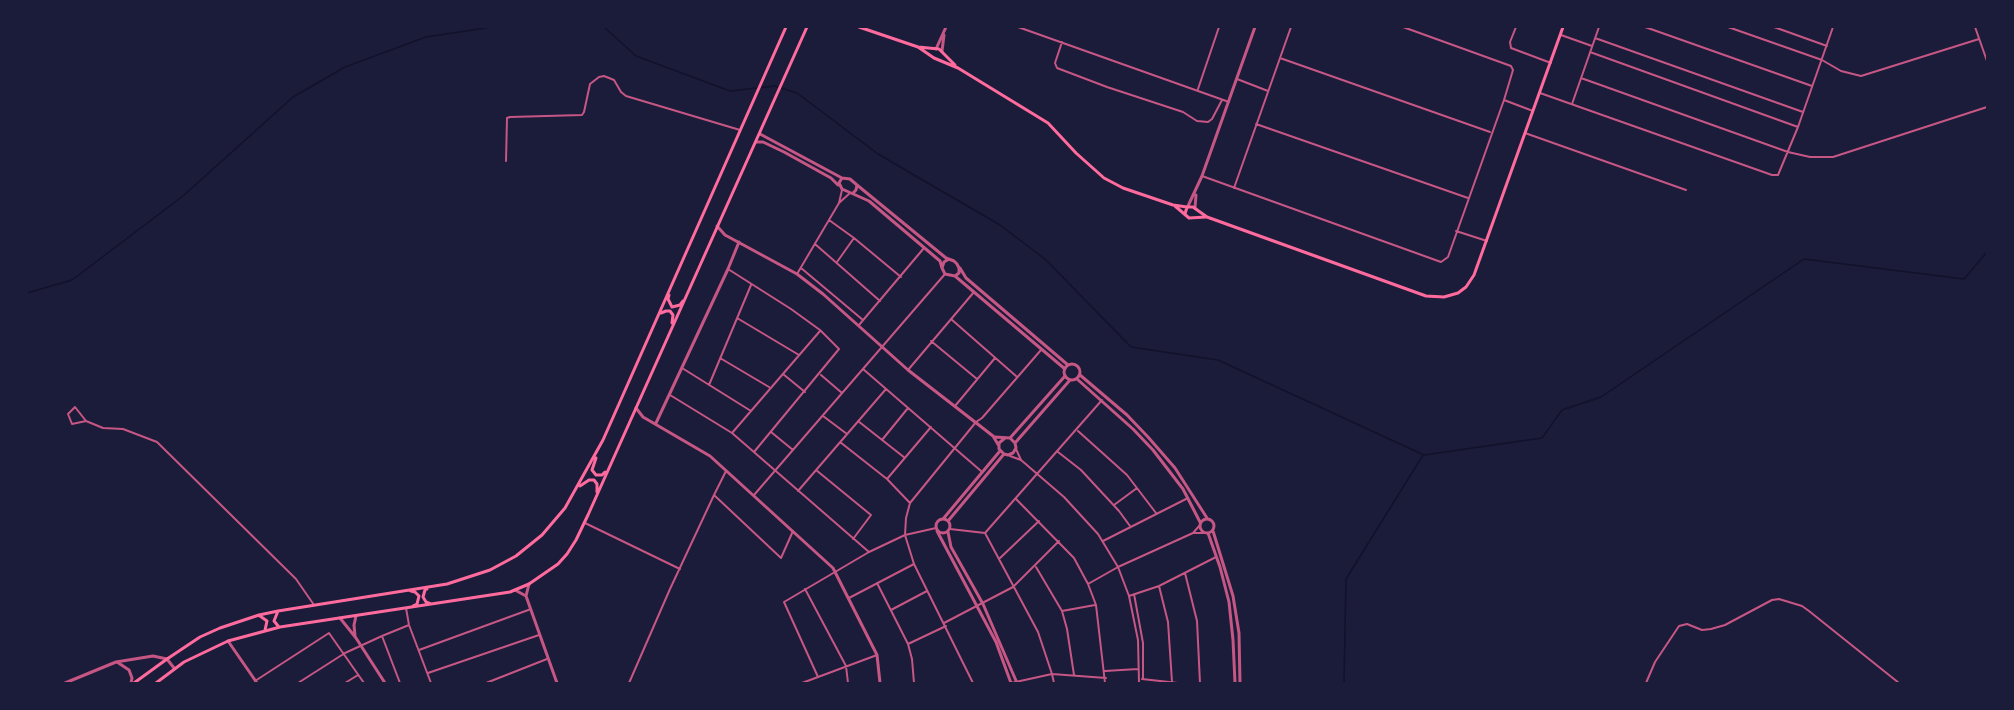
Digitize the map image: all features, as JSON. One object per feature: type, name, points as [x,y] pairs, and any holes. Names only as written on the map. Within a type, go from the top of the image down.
[{"type":"main road","points":[[608,469],[602,475],[596,475],[592,470],[677,270],[786,27]]},
{"type":"main road","points":[[156,683],[174,668],[228,641],[280,627],[497,595],[529,584],[562,559],[576,540],[584,523],[807,27]]},
{"type":"main road","points":[[859,27],[918,47],[935,49],[942,52],[958,68]]},
{"type":"main road","points":[[918,47],[933,57],[958,68],[1048,123],[1104,178],[1123,188],[1173,205],[1195,209],[1207,217],[1433,297],[1452,295],[1466,287],[1474,275],[1563,27]]},
{"type":"main road","points":[[933,57],[932,51],[935,49]]},
{"type":"main road","points":[[938,59],[942,56],[942,52]]},
{"type":"main road","points":[[1173,205],[1189,218],[1207,217]]},
{"type":"main road","points":[[1185,214],[1188,207]]},
{"type":"main road","points":[[1194,216],[1195,209]]},
{"type":"main road","points":[[677,270],[668,299],[670,304],[676,307],[686,297]]},
{"type":"main road","points":[[658,317],[666,310],[673,315],[663,348]]},
{"type":"main road","points":[[133,683],[200,637],[259,615],[432,587],[490,570],[516,555],[542,535],[565,508],[603,440]]},
{"type":"main road","points":[[577,488],[589,480],[594,480],[597,484],[597,494]]},
{"type":"main road","points":[[432,587],[425,590],[423,597],[426,602],[432,604]]},
{"type":"main road","points":[[409,590],[419,596],[417,604],[411,607]]},
{"type":"main road","points":[[278,611],[274,621],[280,627]]},
{"type":"main road","points":[[259,615],[267,621],[265,630]]},
{"type":"street","points":[[1018,27],[1229,102]]},
{"type":"street","points":[[1197,90],[1219,27]]},
{"type":"street","points":[[1188,207],[1196,193],[1255,27]]},
{"type":"street","points":[[1234,188],[1291,27]]},
{"type":"street","points":[[1202,176],[1440,262],[1445,261],[1504,100],[1512,70],[1511,66],[1403,27]]},
{"type":"street","points":[[1516,27],[1510,48],[1551,63]]},
{"type":"street","points":[[1572,105],[1599,27]]},
{"type":"street","points":[[1644,27],[1812,86]]},
{"type":"street","points":[[1728,27],[1822,60],[1841,71],[1861,76],[1979,39]]},
{"type":"street","points":[[1774,27],[1827,46]]},
{"type":"street","points":[[1540,93],[1772,175],[1778,175],[1798,127],[1833,27]]},
{"type":"street","points":[[1975,27],[1987,62]]},
{"type":"street","points":[[935,49],[946,29]]},
{"type":"street","points":[[942,52],[946,29]]},
{"type":"street","points":[[1561,35],[1592,46]]},
{"type":"street","points":[[1594,38],[1803,111]]},
{"type":"street","points":[[1062,42],[1055,63],[1057,68],[1183,112],[1197,121],[1208,122],[1212,119],[1222,100]]},
{"type":"street","points":[[1982,47],[1987,45]]},
{"type":"street","points":[[1590,52],[1798,127]]},
{"type":"street","points":[[1280,58],[1491,132]]},
{"type":"street","points":[[506,161],[507,118],[582,114],[590,84],[604,76],[614,81],[626,96],[740,130]]},
{"type":"street","points":[[1581,78],[1788,152],[1810,157],[1833,157],[1987,107]]},
{"type":"street","points":[[1237,79],[1268,91]]},
{"type":"street","points":[[1504,100],[1533,111]]},
{"type":"street","points":[[1256,123],[1468,198]]},
{"type":"street","points":[[1525,133],[1686,190]]},
{"type":"street","points":[[760,134],[842,178],[850,179],[949,260],[954,261],[966,278],[1066,367]]},
{"type":"street","points":[[756,142],[763,142],[784,152],[831,178],[841,188],[869,201],[940,261],[945,274]]},
{"type":"street","points":[[839,202],[842,178]]},
{"type":"street","points":[[797,274],[839,202],[856,190],[857,185]]},
{"type":"street","points":[[1195,209],[1196,193]]},
{"type":"street","points":[[828,220],[854,238],[901,277]]},
{"type":"street","points":[[717,226],[725,235],[797,274],[823,294],[908,370],[993,436],[999,449],[1006,455],[1021,460],[1064,497],[1098,534],[1118,567],[1129,596],[1138,640],[1140,680]]},
{"type":"street","points":[[1456,231],[1487,241]]},
{"type":"street","points":[[712,238],[725,235]]},
{"type":"street","points":[[837,262],[854,238]]},
{"type":"street","points":[[656,424],[739,242]]},
{"type":"street","points":[[815,244],[880,300]]},
{"type":"street","points":[[859,325],[924,248]]},
{"type":"street","points":[[942,267],[944,262],[949,260]]},
{"type":"street","points":[[955,276],[959,273],[959,267]]},
{"type":"street","points":[[801,268],[863,320]]},
{"type":"street","points":[[728,269],[791,309],[820,330],[839,349],[821,374],[754,452]]},
{"type":"street","points":[[945,274],[955,276],[1041,350],[1066,367]]},
{"type":"street","points":[[754,495],[945,274]]},
{"type":"street","points":[[709,385],[751,285]]},
{"type":"street","points":[[908,370],[974,292]]},
{"type":"street","points":[[737,318],[799,355]]},
{"type":"street","points":[[951,319],[1017,377]]},
{"type":"street","points":[[732,433],[820,330]]},
{"type":"street","points":[[931,341],[977,379]]},
{"type":"street","points":[[973,683],[914,564],[905,535],[910,503],[976,422],[1041,350]]},
{"type":"street","points":[[720,358],[771,388]]},
{"type":"street","points":[[954,406],[995,358]]},
{"type":"street","points":[[1066,367],[1077,365],[1080,370],[1079,377]]},
{"type":"street","points":[[1010,438],[1065,376],[1066,367]]},
{"type":"street","points":[[682,368],[751,411]]},
{"type":"street","points":[[863,369],[982,472]]},
{"type":"street","points":[[783,374],[805,393]]},
{"type":"street","points":[[821,374],[842,393]]},
{"type":"street","points":[[1065,376],[1070,380]]},
{"type":"street","points":[[1015,443],[1070,380],[1079,377]]},
{"type":"street","points":[[1079,377],[1153,450],[1189,497],[1217,556],[1225,585],[1232,621],[1235,683]]},
{"type":"street","points":[[1079,377],[1127,415],[1148,437],[1175,468],[1207,518],[1213,523],[1213,531],[1221,552],[1234,603],[1239,633],[1240,683]]},
{"type":"street","points":[[798,492],[886,389]]},
{"type":"street","points":[[670,395],[732,433],[869,552]]},
{"type":"street","points":[[985,533],[1102,400]]},
{"type":"street","points":[[86,421],[72,424],[68,414],[75,407],[86,421],[103,428],[123,429],[157,442],[296,579],[314,605]]},
{"type":"street","points":[[636,408],[644,417],[710,456],[836,572],[877,655],[880,683]]},
{"type":"street","points":[[882,440],[908,408]]},
{"type":"street","points":[[822,416],[847,434]]},
{"type":"street","points":[[630,420],[644,417]]},
{"type":"street","points":[[858,421],[905,458]]},
{"type":"street","points":[[887,479],[931,427]]},
{"type":"street","points":[[1077,430],[1127,475],[1155,513]]},
{"type":"street","points":[[771,432],[794,450]]},
{"type":"street","points":[[993,436],[1010,438],[1015,443],[1021,460]]},
{"type":"street","points":[[1005,438],[1001,440],[999,449],[982,472],[943,519],[937,523],[937,529],[996,642],[1011,683],[1052,674],[1106,678]]},
{"type":"street","points":[[840,442],[887,479],[910,503]]},
{"type":"street","points":[[1016,448],[1013,453],[1006,455],[948,521],[951,547],[982,604],[1017,682]]},
{"type":"street","points":[[1058,452],[1081,470],[1130,526]]},
{"type":"street","points":[[816,470],[871,515],[853,538]]},
{"type":"street","points":[[629,683],[726,471]]},
{"type":"street","points":[[1114,506],[1137,488]]},
{"type":"street","points":[[714,495],[781,558],[793,531]]},
{"type":"street","points":[[1102,541],[1189,497]]},
{"type":"street","points":[[1016,499],[1074,558],[1088,584],[1096,605],[1105,683]]},
{"type":"street","points":[[1088,584],[1192,532],[1203,519],[1207,518]]},
{"type":"street","points":[[943,519],[948,521]]},
{"type":"street","points":[[999,559],[1039,521]]},
{"type":"street","points":[[584,523],[680,569]]},
{"type":"street","points":[[819,677],[784,605],[786,599],[869,552],[905,535],[937,529]]},
{"type":"street","points":[[937,529],[942,534],[949,530],[985,533]]},
{"type":"street","points":[[1192,532],[1213,531]]},
{"type":"street","points":[[985,533],[1038,632],[1054,683]]},
{"type":"street","points":[[908,644],[1013,587],[1059,541]]},
{"type":"street","points":[[1129,596],[1159,586],[1217,556]]},
{"type":"street","points":[[849,598],[914,564]]},
{"type":"street","points":[[1035,566],[1062,611],[1074,675]]},
{"type":"street","points":[[1185,573],[1197,621],[1200,683]]},
{"type":"street","points":[[877,583],[908,644],[914,683]]},
{"type":"street","points":[[529,584],[526,596],[557,682],[551,683]]},
{"type":"street","points":[[1159,586],[1168,622],[1172,682]]},
{"type":"street","points":[[805,589],[846,666],[848,683]]},
{"type":"street","points":[[515,590],[526,596]]},
{"type":"street","points":[[891,610],[927,591]]},
{"type":"street","points":[[1134,594],[1143,643],[1140,680]]},
{"type":"street","points":[[1646,683],[1655,662],[1680,626],[1687,624],[1702,630],[1711,629],[1725,625],[1772,600],[1779,599],[1802,606],[1899,683]]},
{"type":"street","points":[[1062,611],[1096,605]]},
{"type":"street","points":[[406,608],[409,625],[432,683]]},
{"type":"street","points":[[419,650],[531,609]]},
{"type":"street","points":[[356,616],[354,625],[359,645],[385,683]]},
{"type":"street","points":[[340,618],[356,638]]},
{"type":"street","points":[[298,683],[359,645],[409,625]]},
{"type":"street","points":[[228,641],[256,682],[326,634],[332,634],[364,683]]},
{"type":"street","points":[[428,673],[540,635]]},
{"type":"street","points":[[382,636],[400,683]]},
{"type":"street","points":[[802,683],[877,655]]},
{"type":"street","points":[[65,683],[116,662],[153,656],[167,659],[174,668]]},
{"type":"street","points":[[486,683],[549,659]]},
{"type":"street","points":[[116,662],[129,670],[133,683]]},
{"type":"street","points":[[1105,671],[1139,669]]},
{"type":"street","points":[[345,683],[359,674]]},
{"type":"street","points":[[1140,680],[1178,683]]},
{"type":"waterway","points":[[27,293],[72,280],[183,196],[293,97],[345,67],[426,37],[492,27]]},
{"type":"waterway","points":[[604,27],[636,56],[730,91],[775,86],[797,93],[878,154],[1000,225],[1046,260],[1131,347],[1218,360],[1424,455],[1542,438],[1562,410],[1601,397],[1804,259],[1964,279],[1987,252]]},
{"type":"waterway","points":[[1344,683],[1346,579],[1423,455]]}]
